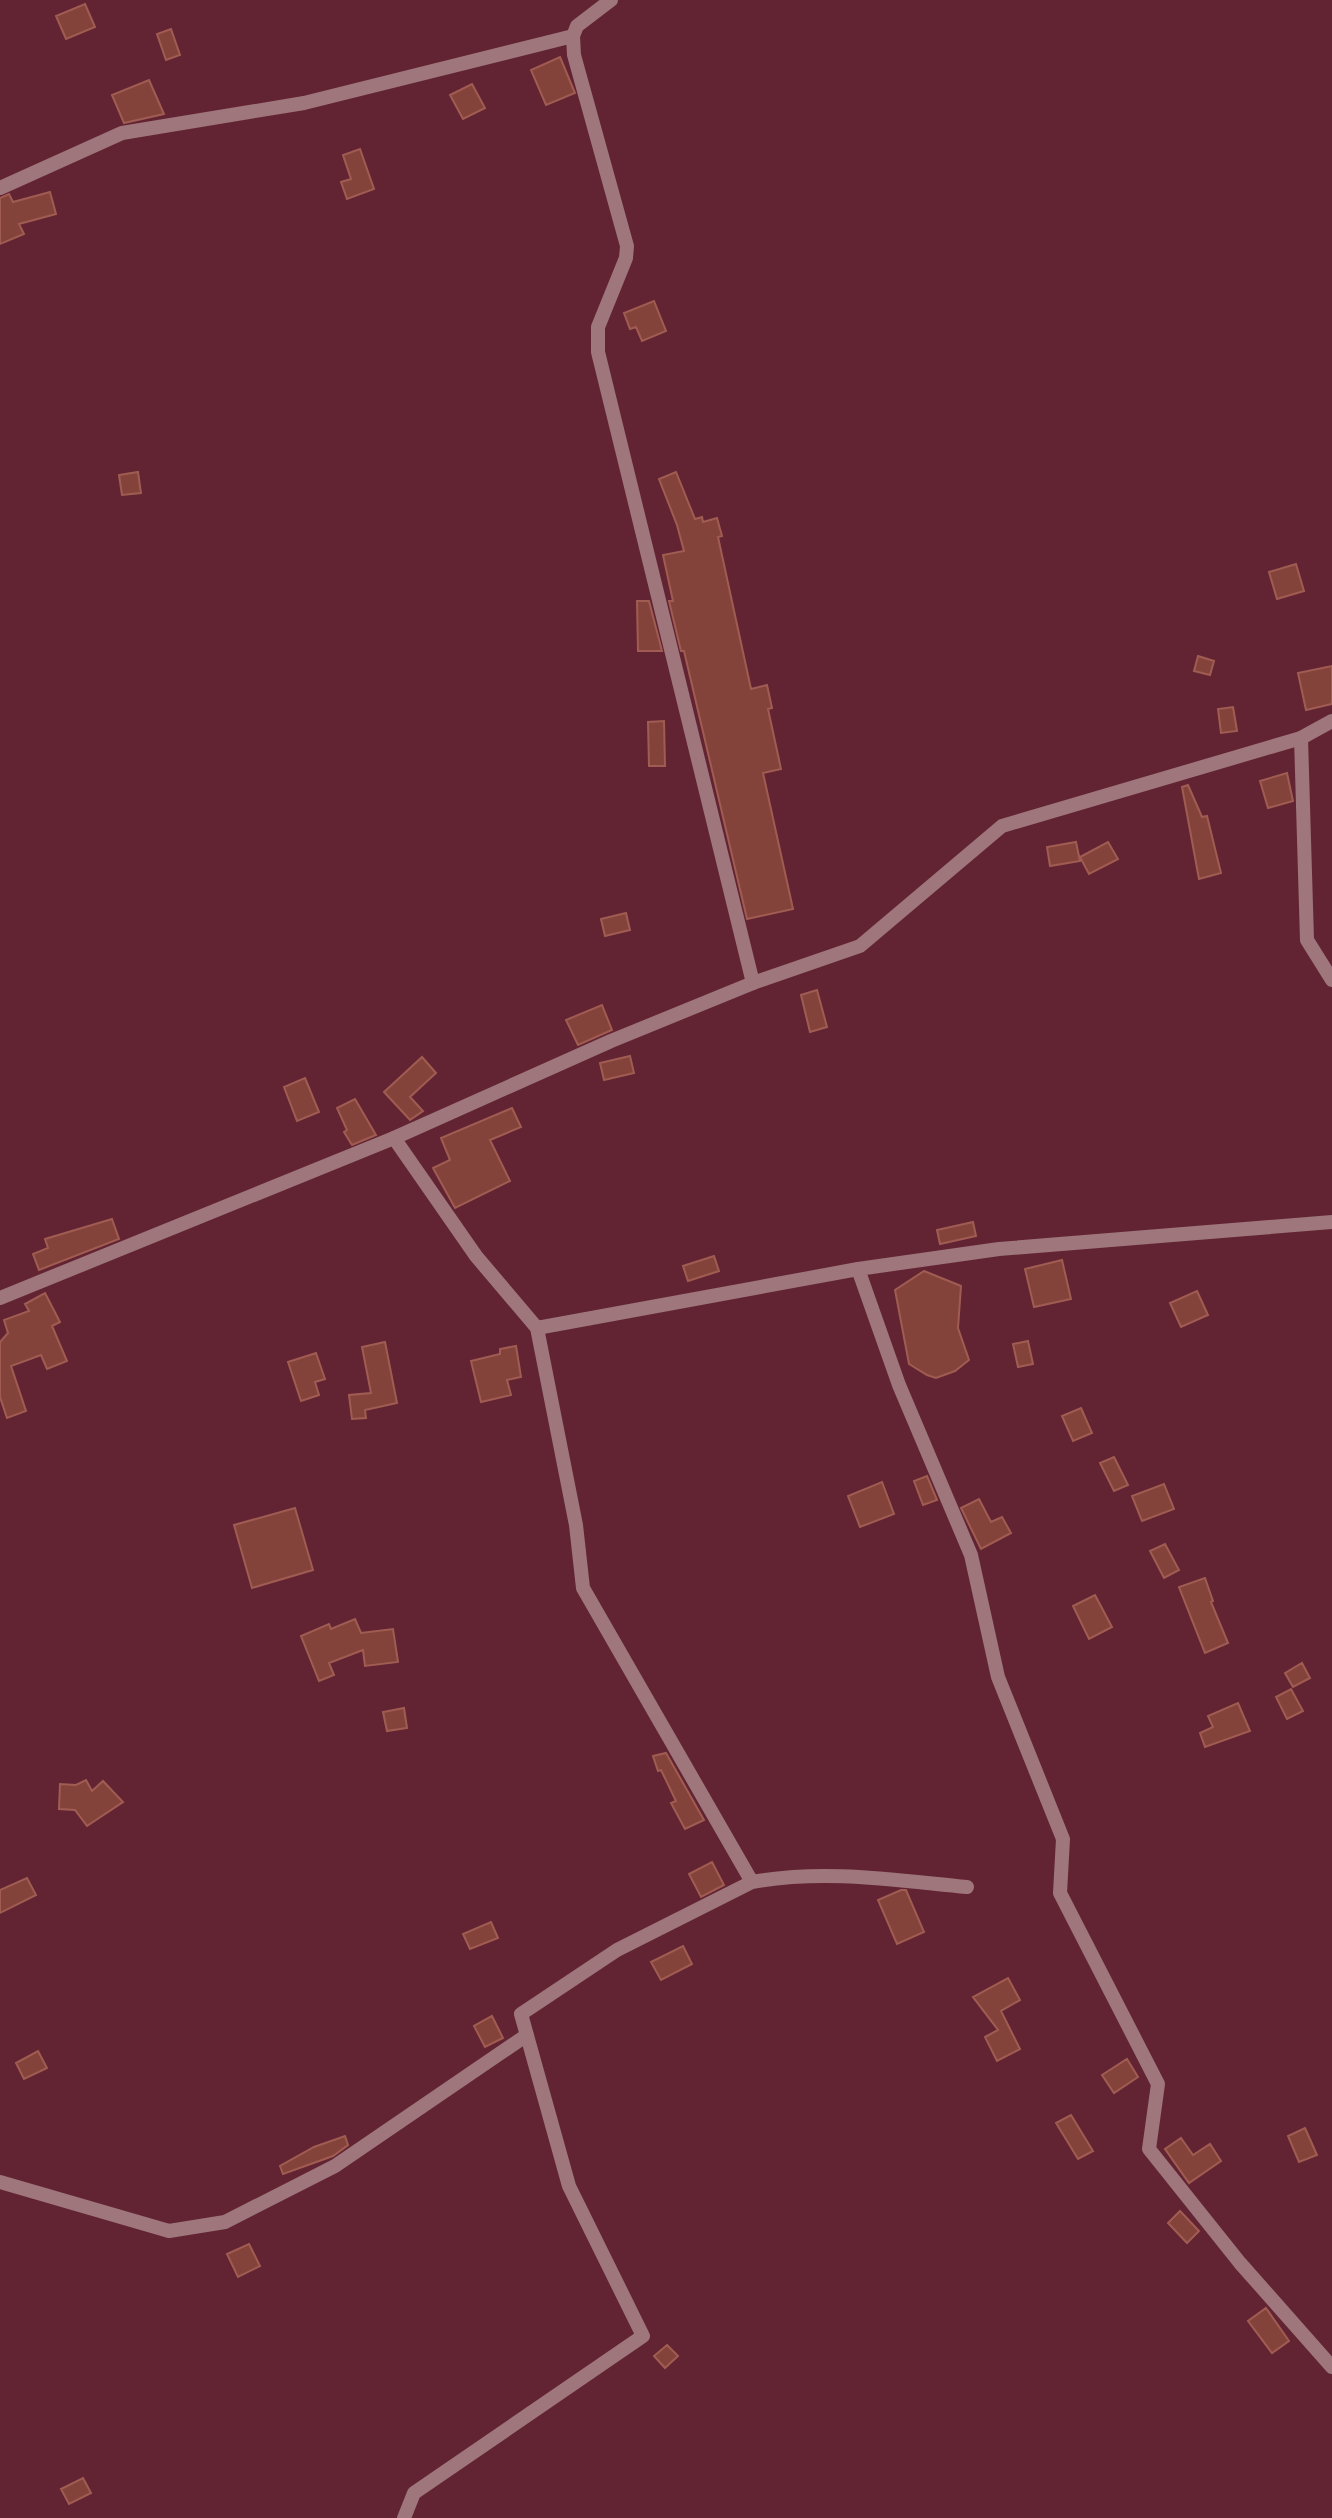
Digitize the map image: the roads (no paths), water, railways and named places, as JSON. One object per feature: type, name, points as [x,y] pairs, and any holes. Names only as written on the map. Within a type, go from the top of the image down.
[{"type":"street","points":[[611,0],[578,26],[573,36],[574,55],[627,246],[626,258],[598,327],[598,352],[753,983]]},
{"type":"street","points":[[0,188],[122,133],[304,103],[573,36]]},
{"type":"street","points":[[0,1298],[394,1138],[611,1041],[753,983],[860,946],[1002,826],[1301,738],[1332,721]]},
{"type":"street","points":[[1301,738],[1307,940],[1332,980]]},
{"type":"street","points":[[394,1138],[476,1256],[537,1328],[576,1525],[583,1588],[752,1882]]},
{"type":"street","points":[[537,1328],[858,1269],[999,1249],[1332,1223]]},
{"type":"street","points":[[858,1269],[899,1385],[971,1555],[998,1677],[1063,1839],[1060,1893],[1158,2084],[1149,2150],[1240,2263],[1332,2367]]},
{"type":"street","points":[[404,2518],[414,2493],[643,2336],[569,2186],[521,2014],[617,1950],[752,1882],[834,1874],[967,1886]]},
{"type":"street","points":[[0,2182],[169,2231],[225,2222],[335,2166],[527,2035]]}]
